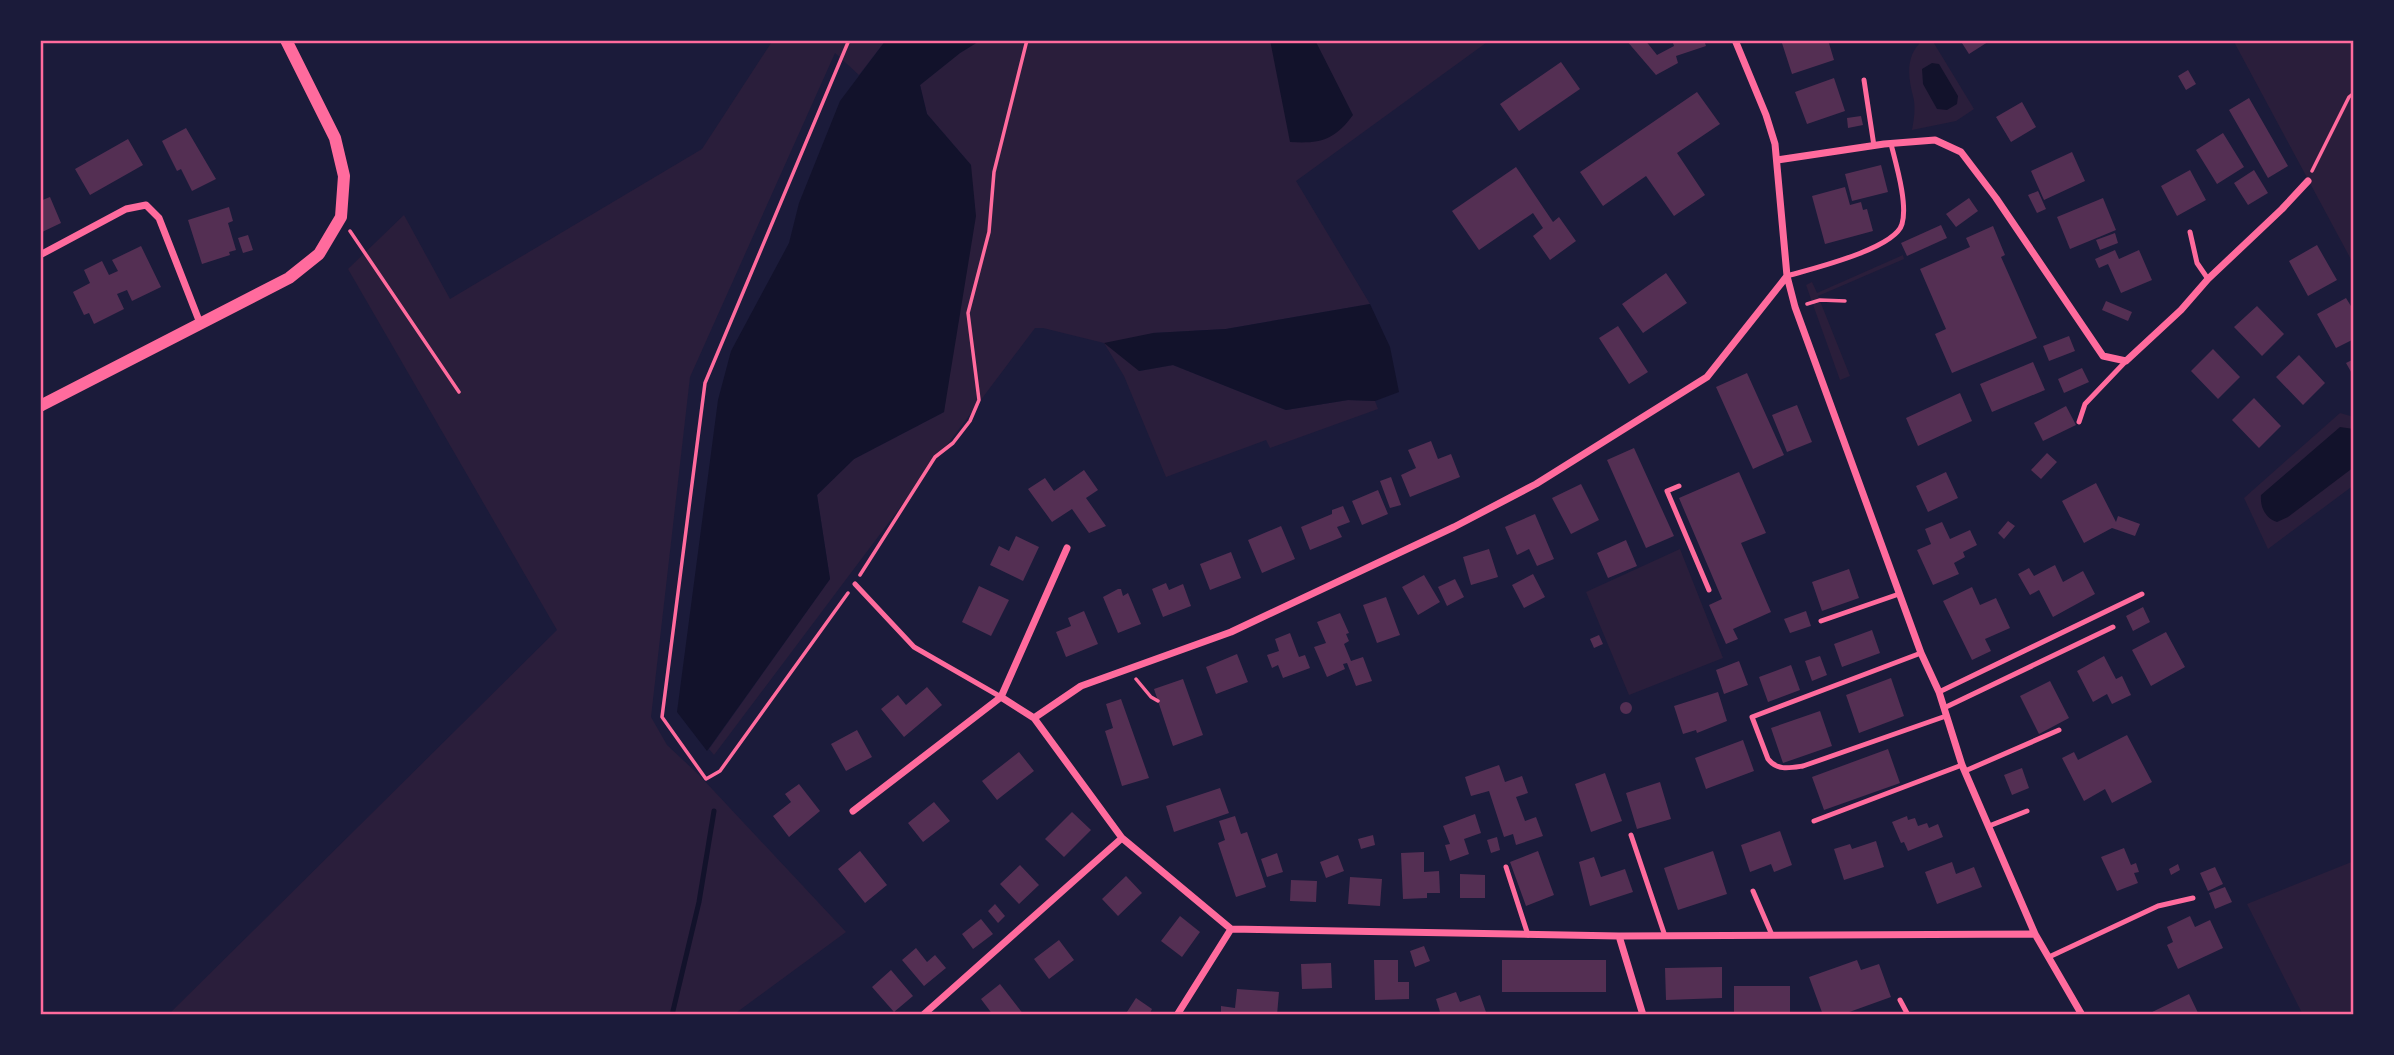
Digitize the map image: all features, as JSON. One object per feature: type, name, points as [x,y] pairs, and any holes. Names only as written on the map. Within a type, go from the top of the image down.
[{"type":"street","points":[[40,405],[289,278],[319,254],[341,217],[344,176],[335,138],[286,40]]},
{"type":"street","points":[[1735,40],[1766,115],[1777,160],[1787,276],[1795,307],[1921,653],[1939,692],[1964,768],[2035,934],[2082,1015]]},
{"type":"street","points":[[1777,160],[1936,140],[1961,152],[1996,198],[2103,356],[2126,360],[2181,310],[2208,279],[2308,181]]},
{"type":"street","points":[[40,255],[126,209],[146,205],[159,218],[200,323]]},
{"type":"street","points":[[1034,718],[1082,685],[1244,626],[1454,527],[1536,484],[1707,377],[1787,276]]},
{"type":"street","points":[[853,811],[1001,697],[1067,548]]},
{"type":"street","points":[[1001,697],[1034,718],[1122,838],[1231,929],[1619,936],[2035,934]]},
{"type":"street","points":[[923,1015],[1122,838]]},
{"type":"street","points":[[1177,1015],[1231,929]]},
{"type":"street","points":[[1619,936],[1643,1015]]},
{"type":"lane","points":[[1864,80],[1874,146]]},
{"type":"lane","points":[[1787,276],[1824,266],[1872,247],[1894,236],[1899,230],[1903,215],[1891,144]]},
{"type":"lane","points":[[2190,232],[2197,263],[2208,279]]},
{"type":"lane","points":[[2079,422],[2085,404],[2126,360]]},
{"type":"lane","points":[[1679,486],[1667,491],[1709,590]]},
{"type":"lane","points":[[855,584],[914,647],[1001,697]]},
{"type":"lane","points":[[1821,621],[1899,594]]},
{"type":"lane","points":[[1939,692],[2142,594]]},
{"type":"lane","points":[[1921,653],[1752,717],[1768,759],[1781,768],[1803,766],[1945,712],[2113,627]]},
{"type":"lane","points":[[1814,821],[1964,768],[2059,730]]},
{"type":"lane","points":[[1989,826],[2027,811]]},
{"type":"lane","points":[[1631,835],[1665,936]]},
{"type":"lane","points":[[1506,867],[1528,935]]},
{"type":"lane","points":[[1753,891],[1772,935]]},
{"type":"lane","points":[[2049,957],[2158,906],[2193,898]]},
{"type":"lane","points":[[1900,1000],[1908,1015]]},
{"type":"path","points":[[849,40],[705,383],[662,717],[706,779],[720,771],[855,584],[935,457],[953,443],[970,421],[979,400],[968,313],[989,232],[994,172],[1027,40]]},
{"type":"path","points":[[2308,181],[2349,97],[2354,93]]},
{"type":"path","points":[[341,217],[459,392]]},
{"type":"path","points":[[1795,307],[1820,300],[1845,301]]},
{"type":"path","points":[[1129,668],[1151,697],[1158,701]]},
{"type":"shaded area","points":[[773,40],[886,40],[859,75],[835,53],[690,377],[651,717],[667,745],[699,775],[846,932],[733,1015],[168,1015],[557,630],[348,269],[404,215],[450,299],[702,149]]},
{"type":"shaded area","points":[[886,40],[981,40],[920,85],[927,114],[971,165],[976,216],[944,412],[854,459],[817,495],[830,579],[707,751],[677,712],[718,400],[731,351],[789,243],[799,203],[840,101]]},
{"type":"shaded area","points":[[981,40],[1490,40],[1296,181],[1370,304],[1226,329],[1153,333],[1139,371],[1173,365],[1286,410],[1348,400],[1375,401],[1378,409],[1270,448],[1266,440],[1166,477],[1124,376],[1104,343],[1035,328],[714,755],[709,749],[830,579],[817,495],[854,459],[944,412],[971,165],[927,114],[920,85]]},
{"type":"shaded area","points":[[1270,40],[1315,40],[1353,115],[1340,130],[1318,141],[1290,142]]},
{"type":"shaded area","points":[[1923,40],[1932,40],[1974,109],[1956,121],[1912,130],[1914,104],[1909,66],[1913,52]]},
{"type":"shaded area","points":[[2233,40],[2354,40],[2354,265]]},
{"type":"shaded area","points":[[1932,63],[1939,64],[1958,96],[1957,104],[1947,110],[1937,109],[1923,84],[1922,69]]},
{"type":"shaded area","points":[[1903,255],[1904,259],[1818,296],[1850,376],[1840,380],[1806,285],[1812,282],[1817,293]]},
{"type":"shaded area","points":[[1370,304],[1390,347],[1399,392],[1375,401],[1348,400],[1286,410],[1173,365],[1139,371],[1104,343],[1153,333],[1226,329]]},
{"type":"shaded area","points":[[2340,413],[2354,417],[2354,485],[2268,549],[2244,498]]},
{"type":"shaded area","points":[[2340,427],[2354,429],[2354,467],[2288,517],[2277,522],[2269,518],[2262,508],[2261,495]]},
{"type":"shaded area","points":[[1680,549],[1723,658],[1629,695],[1586,592]]},
{"type":"shaded area","points":[[2354,861],[2354,1015],[2303,1015],[2247,904]]},
{"type":"building","points":[[1626,40],[1645,40],[1657,55],[1674,46],[1672,40],[1704,40],[1706,46],[1676,56],[1678,63],[1656,75]]},
{"type":"building","points":[[1781,40],[1828,40],[1834,60],[1792,74]]},
{"type":"building","points":[[1960,40],[1991,40],[1969,54]]},
{"type":"building","points":[[1561,62],[1580,89],[1519,131],[1500,104]]},
{"type":"building","points":[[2188,70],[2196,84],[2186,90],[2178,76]]},
{"type":"building","points":[[1834,78],[1845,111],[1807,124],[1795,92]]},
{"type":"building","points":[[1697,92],[1720,124],[1677,153],[1705,195],[1674,216],[1646,176],[1603,206],[1580,172]]},
{"type":"building","points":[[2249,98],[2288,166],[2268,178],[2229,110]]},
{"type":"building","points":[[2022,102],[2036,127],[2011,142],[1996,117]]},
{"type":"building","points":[[1861,116],[1863,125],[1848,128],[1847,118]]},
{"type":"building","points":[[186,128],[216,179],[192,191],[181,169],[177,171],[162,141]]},
{"type":"building","points":[[2223,133],[2244,167],[2217,184],[2196,150]]},
{"type":"building","points":[[128,139],[143,165],[90,195],[75,169]]},
{"type":"building","points":[[2072,152],[2085,181],[2044,200],[2031,171]]},
{"type":"building","points":[[1881,165],[1888,192],[1852,201],[1845,174]]},
{"type":"building","points":[[1516,167],[1553,222],[1559,217],[1576,241],[1550,260],[1533,236],[1543,228],[1533,213],[1479,250],[1452,211]]},
{"type":"building","points":[[2190,170],[2206,200],[2177,216],[2161,186]]},
{"type":"building","points":[[2254,170],[2268,193],[2248,205],[2234,183]]},
{"type":"building","points":[[1845,187],[1850,205],[1861,202],[1863,210],[1867,209],[1873,231],[1825,244],[1812,196]]},
{"type":"building","points":[[2038,191],[2046,209],[2037,213],[2028,195]]},
{"type":"building","points":[[50,197],[61,223],[40,233],[40,201]]},
{"type":"building","points":[[1969,198],[1978,211],[1956,227],[1946,214]]},
{"type":"building","points":[[2103,198],[2116,230],[2070,249],[2057,217]]},
{"type":"building","points":[[229,207],[233,221],[228,223],[236,250],[229,252],[230,255],[202,264],[188,220]]},
{"type":"building","points":[[1941,225],[1947,238],[1907,256],[1901,243]]},
{"type":"building","points":[[1993,226],[2005,255],[2001,257],[2037,338],[1952,373],[1935,334],[1946,329],[1920,269],[1970,247],[1966,238]]},
{"type":"building","points":[[2115,233],[2118,243],[2100,250],[2096,240]]},
{"type":"building","points":[[248,235],[253,250],[243,253],[238,238]]},
{"type":"building","points":[[2317,245],[2337,280],[2308,296],[2289,261]]},
{"type":"building","points":[[141,246],[161,287],[132,301],[127,290],[117,294],[124,309],[94,324],[89,313],[84,315],[73,292],[90,283],[84,270],[102,261],[109,275],[118,271],[112,260]]},
{"type":"building","points":[[2115,250],[2119,259],[2139,250],[2152,280],[2121,293],[2108,264],[2099,268],[2095,259]]},
{"type":"building","points":[[1666,273],[1687,303],[1643,333],[1622,304]]},
{"type":"building","points":[[2346,298],[2354,311],[2354,339],[2336,348],[2317,314]]},
{"type":"building","points":[[2106,301],[2132,312],[2128,321],[2102,310]]},
{"type":"building","points":[[2257,306],[2284,334],[2262,356],[2234,327]]},
{"type":"building","points":[[1618,326],[1648,372],[1629,384],[1599,338]]},
{"type":"building","points":[[2069,336],[2075,351],[2049,361],[2043,346]]},
{"type":"building","points":[[2213,349],[2240,377],[2218,399],[2191,371]]},
{"type":"building","points":[[2299,355],[2325,383],[2303,405],[2276,377]]},
{"type":"building","points":[[2354,359],[2354,377],[2346,363]]},
{"type":"building","points":[[2033,362],[2045,390],[1992,412],[1980,384]]},
{"type":"building","points":[[2082,368],[2089,382],[2064,393],[2058,379]]},
{"type":"building","points":[[1747,373],[1784,455],[1753,469],[1716,387]]},
{"type":"building","points":[[1960,393],[1972,421],[1918,446],[1906,418]]},
{"type":"building","points":[[2254,398],[2281,426],[2259,448],[2232,420]]},
{"type":"building","points":[[1797,405],[1812,442],[1787,452],[1772,415]]},
{"type":"building","points":[[2066,406],[2076,425],[2043,441],[2034,423]]},
{"type":"building","points":[[1431,441],[1438,459],[1451,454],[1460,477],[1410,497],[1401,475],[1416,468],[1408,450]]},
{"type":"building","points":[[1634,448],[1674,536],[1646,548],[1607,460]]},
{"type":"building","points":[[2047,453],[2057,462],[2041,479],[2031,470]]},
{"type":"building","points":[[1084,470],[1098,490],[1086,498],[1106,526],[1089,533],[1072,509],[1052,522],[1028,489],[1045,478],[1054,491]]},
{"type":"building","points":[[1739,472],[1766,533],[1741,543],[1771,612],[1733,629],[1738,639],[1726,644],[1709,605],[1722,599],[1679,498]]},
{"type":"building","points":[[1946,472],[1958,498],[1928,512],[1916,486]]},
{"type":"building","points":[[1391,477],[1401,505],[1390,508],[1380,481]]},
{"type":"building","points":[[2096,483],[2116,522],[2118,516],[2140,524],[2135,536],[2112,528],[2084,543],[2062,501]]},
{"type":"building","points":[[1581,484],[1599,520],[1571,534],[1552,498]]},
{"type":"building","points":[[1378,490],[1388,514],[1362,525],[1352,501]]},
{"type":"building","points":[[1343,506],[1350,522],[1337,527],[1342,537],[1310,550],[1301,527],[1332,514],[1332,510]]},
{"type":"building","points":[[1535,514],[1554,559],[1537,566],[1529,549],[1517,555],[1505,527]]},
{"type":"building","points":[[2008,521],[2015,526],[2004,539],[1998,533]]},
{"type":"building","points":[[1942,522],[1950,539],[1970,530],[1977,545],[1963,552],[1965,557],[1954,563],[1959,574],[1933,585],[1917,550],[1931,544],[1925,529]]},
{"type":"building","points":[[1281,526],[1295,559],[1262,573],[1248,540]]},
{"type":"building","points":[[1016,536],[1039,547],[1023,581],[990,565],[999,546],[1009,551]]},
{"type":"building","points":[[1626,540],[1637,566],[1608,578],[1597,553]]},
{"type":"building","points":[[1489,549],[1498,577],[1471,585],[1463,557]]},
{"type":"building","points":[[1231,552],[1241,578],[1210,590],[1200,564]]},
{"type":"building","points":[[2055,565],[2063,582],[2083,571],[2095,594],[2053,617],[2039,590],[2030,595],[2018,574],[2029,568],[2034,576]]},
{"type":"building","points":[[1849,569],[1859,598],[1822,611],[1812,582]]},
{"type":"building","points":[[1533,574],[1545,597],[1524,608],[1512,585]]},
{"type":"building","points":[[1424,575],[1440,602],[1418,615],[1402,587]]},
{"type":"building","points":[[1455,579],[1464,597],[1447,606],[1438,587]]},
{"type":"building","points":[[1166,583],[1169,590],[1183,584],[1191,606],[1163,617],[1152,589]]},
{"type":"building","points":[[979,586],[1009,600],[991,636],[962,622]]},
{"type":"building","points":[[1972,587],[1980,605],[1996,598],[2010,628],[1985,639],[1991,651],[1972,660],[1943,601]]},
{"type":"building","points":[[1121,589],[1123,596],[1128,593],[1141,624],[1118,633],[1103,597]]},
{"type":"building","points":[[1386,597],[1400,635],[1377,643],[1363,605]]},
{"type":"building","points":[[2143,607],[2150,622],[2133,631],[2126,616]]},
{"type":"building","points":[[1084,611],[1098,644],[1066,657],[1056,632],[1071,626],[1068,618]]},
{"type":"building","points":[[1806,611],[1811,626],[1790,633],[1784,619]]},
{"type":"building","points":[[1340,613],[1349,633],[1346,634],[1349,641],[1344,644],[1351,661],[1363,657],[1372,681],[1356,686],[1347,663],[1343,664],[1345,669],[1327,677],[1314,647],[1326,643],[1317,622]]},
{"type":"building","points":[[1872,630],[1880,653],[1842,667],[1834,644]]},
{"type":"building","points":[[2166,632],[2185,667],[2151,686],[2132,650]]},
{"type":"building","points":[[1290,633],[1299,657],[1305,655],[1310,668],[1283,678],[1278,665],[1272,668],[1267,655],[1279,651],[1275,639]]},
{"type":"building","points":[[1599,635],[1603,644],[1594,648],[1590,639]]},
{"type":"building","points":[[1237,654],[1248,682],[1216,694],[1206,667]]},
{"type":"building","points":[[1820,656],[1827,675],[1812,681],[1805,661]]},
{"type":"building","points":[[2104,656],[2116,679],[2122,676],[2131,695],[2112,704],[2107,694],[2093,702],[2077,671]]},
{"type":"building","points":[[1739,661],[1748,685],[1724,694],[1716,670]]},
{"type":"building","points":[[1791,665],[1800,690],[1768,702],[1759,677]]},
{"type":"building","points":[[1891,678],[1904,716],[1859,733],[1846,695]]},
{"type":"building","points":[[1183,679],[1203,735],[1173,746],[1154,689]]},
{"type":"building","points":[[2050,681],[2069,718],[2039,734],[2020,696]]},
{"type":"building","points":[[927,687],[942,705],[904,737],[881,709],[898,695],[906,705]]},
{"type":"building","points":[[1718,692],[1727,721],[1697,733],[1696,730],[1683,734],[1674,706]]},
{"type":"building","points":[[1121,699],[1149,778],[1122,786],[1105,731],[1113,728],[1106,704]]},
{"type":"building","points":[[1626,702],[1632,708],[1626,714],[1620,708]]},
{"type":"building","points":[[1820,711],[1832,746],[1783,763],[1771,728]]},
{"type":"building","points":[[857,730],[872,757],[846,771],[831,744]]},
{"type":"building","points":[[2127,735],[2152,782],[2112,803],[2105,789],[2084,801],[2062,758],[2074,752],[2078,760]]},
{"type":"building","points":[[1743,740],[1754,771],[1706,789],[1695,758]]},
{"type":"building","points":[[1888,749],[1900,783],[1824,810],[1812,777]]},
{"type":"building","points":[[1019,752],[1034,771],[997,800],[982,781]]},
{"type":"building","points":[[1499,765],[1505,782],[1522,776],[1528,793],[1516,797],[1525,821],[1536,817],[1543,836],[1516,845],[1513,834],[1504,837],[1489,791],[1471,796],[1465,777]]},
{"type":"building","points":[[2022,768],[2029,788],[2012,795],[2004,775]]},
{"type":"building","points":[[1605,773],[1622,821],[1591,832],[1575,784]]},
{"type":"building","points":[[1660,782],[1671,819],[1637,829],[1626,793]]},
{"type":"building","points":[[799,784],[820,811],[789,837],[773,816],[791,802],[785,794]]},
{"type":"building","points":[[1220,788],[1229,813],[1174,832],[1166,806]]},
{"type":"building","points":[[934,802],[950,821],[923,842],[908,823]]},
{"type":"building","points":[[1072,812],[1091,830],[1064,857],[1045,839]]},
{"type":"building","points":[[1475,814],[1481,833],[1464,839],[1469,854],[1450,861],[1445,845],[1450,844],[1443,826]]},
{"type":"building","points":[[1235,816],[1241,834],[1247,832],[1266,887],[1236,897],[1218,843],[1225,840],[1219,821]]},
{"type":"building","points":[[1907,816],[1908,820],[1915,818],[1918,826],[1927,823],[1929,828],[1938,824],[1943,837],[1908,851],[1904,842],[1901,843],[1892,822]]},
{"type":"building","points":[[1780,831],[1792,865],[1774,872],[1771,864],[1750,872],[1741,845]]},
{"type":"building","points":[[1373,835],[1375,845],[1361,849],[1358,839]]},
{"type":"building","points":[[1497,837],[1500,850],[1491,853],[1487,840]]},
{"type":"building","points":[[1876,841],[1884,867],[1844,880],[1834,849],[1850,844],[1852,849]]},
{"type":"building","points":[[2124,848],[2131,865],[2136,863],[2139,872],[2134,873],[2138,883],[2117,891],[2101,857]]},
{"type":"building","points":[[860,851],[887,885],[865,903],[838,869]]},
{"type":"building","points":[[1538,851],[1554,895],[1526,906],[1510,862]]},
{"type":"building","points":[[1713,851],[1727,894],[1678,910],[1664,868]]},
{"type":"building","points":[[1424,852],[1424,872],[1439,871],[1440,893],[1427,893],[1427,898],[1403,899],[1401,853]]},
{"type":"building","points":[[1277,853],[1283,872],[1267,877],[1261,859]]},
{"type":"building","points":[[1338,855],[1344,871],[1326,878],[1320,862]]},
{"type":"building","points":[[1594,857],[1601,877],[1625,869],[1633,892],[1590,906],[1579,862]]},
{"type":"building","points":[[1952,862],[1956,874],[1974,867],[1982,887],[1937,904],[1925,872]]},
{"type":"building","points":[[2178,864],[2180,870],[2171,875],[2169,869]]},
{"type":"building","points":[[1020,865],[1039,885],[1019,904],[1000,884]]},
{"type":"building","points":[[2215,867],[2223,884],[2208,891],[2200,873]]},
{"type":"building","points":[[1460,874],[1485,875],[1485,898],[1460,898]]},
{"type":"building","points":[[1126,876],[1142,893],[1118,916],[1102,899]]},
{"type":"building","points":[[1350,877],[1382,879],[1380,906],[1348,904]]},
{"type":"building","points":[[1291,880],[1317,881],[1316,902],[1290,901]]},
{"type":"building","points":[[2225,887],[2232,902],[2215,909],[2209,893]]},
{"type":"building","points":[[995,904],[1005,916],[998,923],[988,911]]},
{"type":"building","points":[[1180,916],[1200,932],[1182,957],[1161,941]]},
{"type":"building","points":[[2190,916],[2195,927],[2210,920],[2223,948],[2178,969],[2167,945],[2173,942],[2167,927]]},
{"type":"building","points":[[981,919],[993,934],[973,949],[962,934]]},
{"type":"building","points":[[1059,940],[1074,960],[1049,979],[1034,959]]},
{"type":"building","points":[[1424,946],[1430,961],[1415,967],[1410,951]]},
{"type":"building","points":[[916,948],[927,962],[935,955],[946,968],[924,986],[902,960]]},
{"type":"building","points":[[1374,960],[1398,960],[1398,982],[1409,982],[1409,999],[1375,1000]]},
{"type":"building","points":[[1502,960],[1606,960],[1606,992],[1502,992]]},
{"type":"building","points":[[1857,960],[1861,970],[1879,964],[1891,997],[1841,1015],[1823,1015],[1809,977]]},
{"type":"building","points":[[1331,963],[1332,988],[1302,989],[1301,964]]},
{"type":"building","points":[[1722,967],[1722,998],[1666,1000],[1665,968]]},
{"type":"building","points":[[891,970],[913,996],[894,1012],[872,987]]},
{"type":"building","points":[[1000,984],[1024,1015],[993,1015],[981,999]]},
{"type":"building","points":[[1734,986],[1790,986],[1790,1015],[1734,1015]]},
{"type":"building","points":[[1237,989],[1279,992],[1277,1015],[1221,1015],[1221,1006],[1235,1008]]},
{"type":"building","points":[[1456,992],[1460,1002],[1480,995],[1487,1015],[1441,1015],[1436,999]]},
{"type":"building","points":[[2189,994],[2199,1015],[2146,1015]]},
{"type":"building","points":[[1136,998],[1152,1009],[1149,1015],[1125,1015]]},
{"type":"waterway","points":[[672,1015],[699,902],[714,811]]}]
